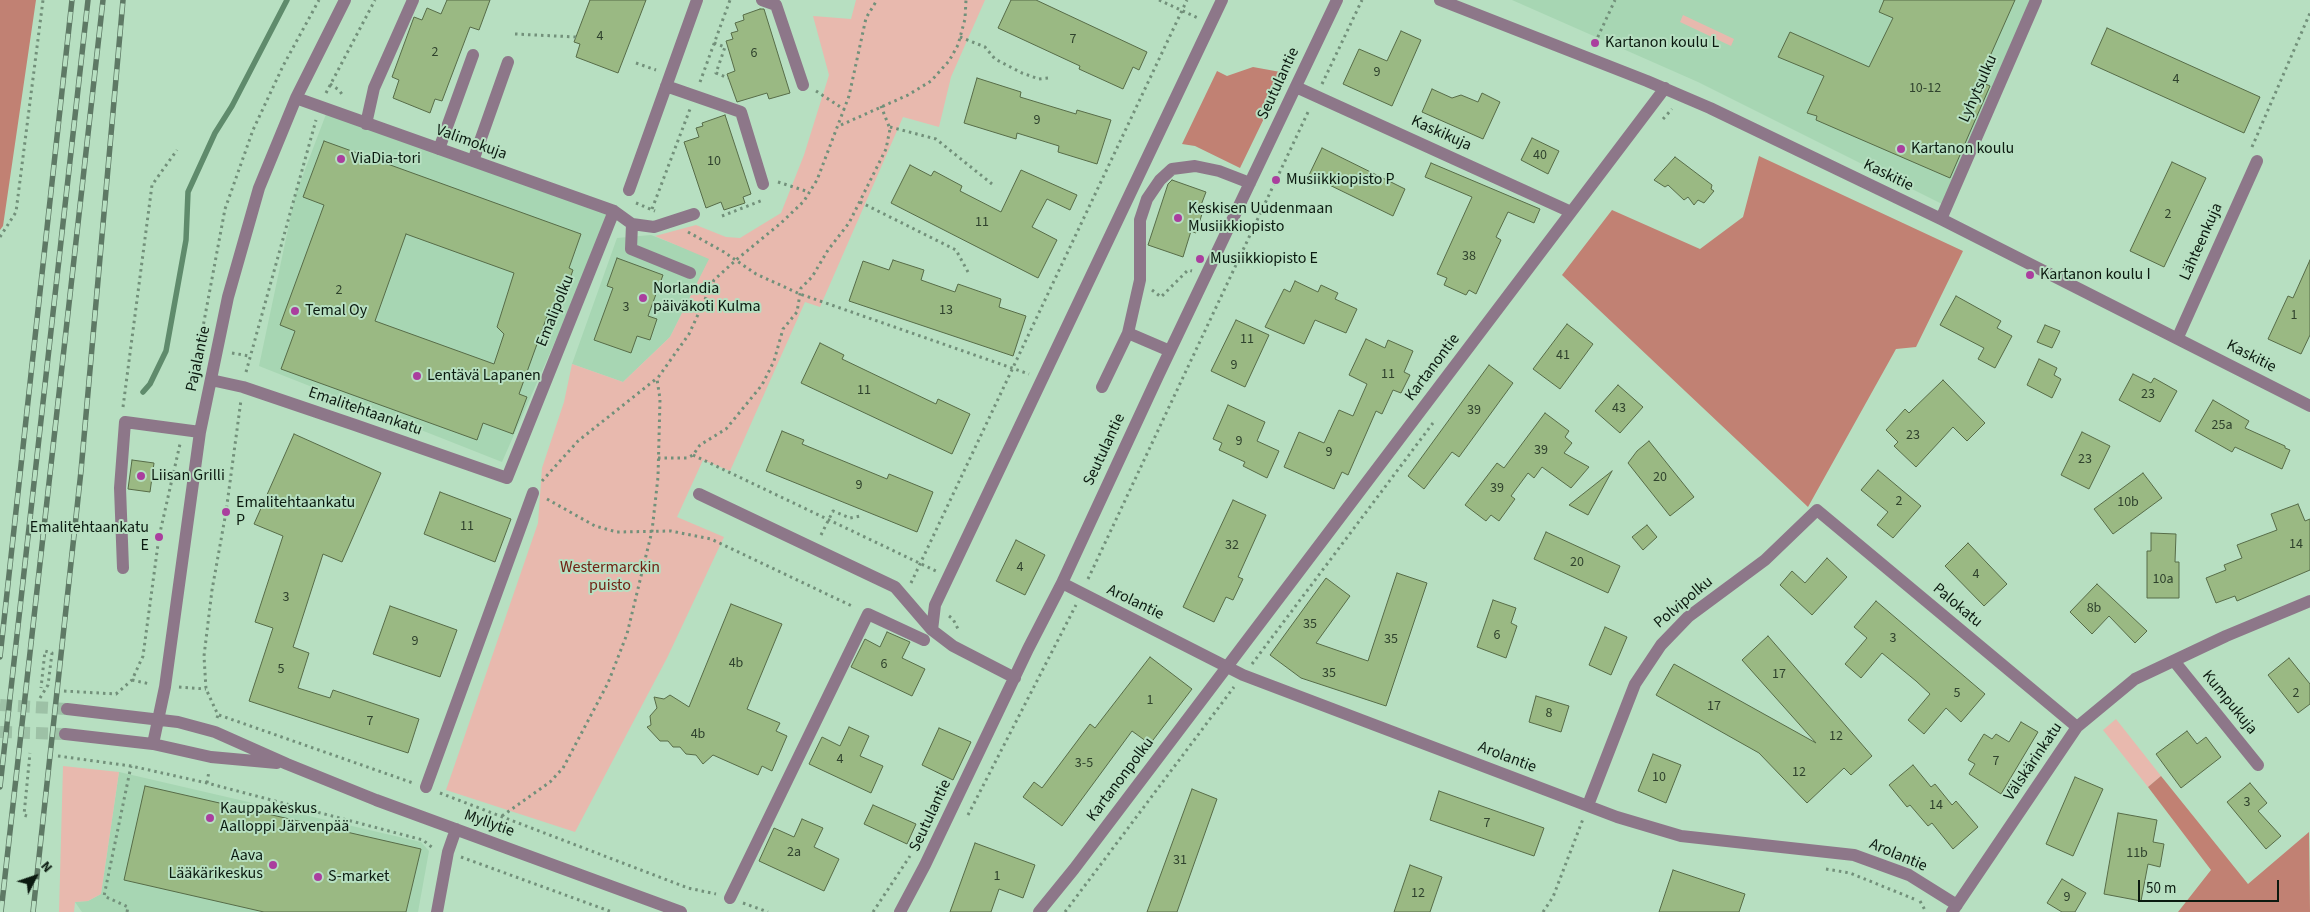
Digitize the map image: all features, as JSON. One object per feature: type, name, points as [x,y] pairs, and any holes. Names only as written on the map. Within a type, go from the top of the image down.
[{"type":"street","name":"Pajalantie","points":[[153,744],[165,687],[200,432],[228,297],[259,188],[296,98],[345,0]]},
{"type":"street","points":[[366,124],[374,88],[413,0]]},
{"type":"street","points":[[629,190],[698,0]]},
{"type":"street","points":[[762,0],[776,5],[803,85]]},
{"type":"street","points":[[928,635],[934,608],[948,577],[1222,0]]},
{"type":"street","name":"Seutulantie","points":[[900,912],[926,865],[1062,583],[1337,0]]},
{"type":"street","name":"Kaskitie","points":[[1440,0],[1683,96],[1941,219],[2178,337],[2310,406]]},
{"type":"street","name":"Lyhytsulku","points":[[1941,219],[2036,0]]},
{"type":"street","points":[[439,149],[473,55]]},
{"type":"street","points":[[473,161],[508,62]]},
{"type":"street","points":[[668,81],[741,112],[763,184]]},
{"type":"street","name":"Kaskikuja","points":[[1296,87],[1572,212]]},
{"type":"street","name":"Kartanontie","points":[[1227,667],[1665,88]]},
{"type":"street","name":"Valimokuja","points":[[296,98],[614,211],[632,224]]},
{"type":"street","name":"Lähteenkuja","points":[[2178,337],[2256,161]]},
{"type":"street","points":[[1102,388],[1128,333],[1140,280],[1140,220],[1147,199],[1160,180],[1172,169],[1195,166],[1219,171],[1250,183]]},
{"type":"street","name":"Emalipolku","points":[[507,478],[614,211]]},
{"type":"street","points":[[690,273],[631,249],[632,224],[654,227],[694,214]]},
{"type":"street","points":[[1128,333],[1170,351]]},
{"type":"street","name":"Emalitehtaankatu","points":[[211,380],[242,387],[507,478]]},
{"type":"street","points":[[123,568],[120,488],[125,422],[200,432]]},
{"type":"street","points":[[426,787],[532,493]]},
{"type":"street","points":[[699,494],[895,587],[928,635]]},
{"type":"street","name":"Palokatu","points":[[1816,510],[2077,728]]},
{"type":"street","name":"Polvipolku","points":[[1588,805],[1635,684],[1661,645],[1688,617],[1765,560],[1816,510]]},
{"type":"street","name":"Arolantie","points":[[1062,583],[1243,675],[1617,817],[1681,836],[1854,855],[1910,876],[1954,908]]},
{"type":"street","name":"Välskärinkatu","points":[[1954,908],[2077,728],[2135,679],[2310,601]]},
{"type":"street","points":[[730,898],[868,614],[928,635],[1015,678]]},
{"type":"street","name":"Kumpukuja","points":[[2174,661],[2258,765]]},
{"type":"street","name":"Kartanonpolku","points":[[1038,912],[1074,869],[1227,667]]},
{"type":"street","name":"Myllytie","points":[[67,710],[158,720],[215,732],[287,764],[681,912]]},
{"type":"street","name":"Myllytie","points":[[65,734],[153,744],[211,757],[287,764]]},
{"type":"street","points":[[437,912],[448,852],[456,829]]},
{"type":"path","points":[[0,237],[16,212],[43,0]]},
{"type":"path","points":[[206,689],[204,656],[212,590],[226,512],[242,387],[319,107],[344,55],[375,0]]},
{"type":"path","points":[[868,614],[711,539],[691,534],[652,531],[625,533],[606,530],[532,493],[555,464],[578,442],[656,379],[689,334],[714,280],[781,223],[809,192],[824,168],[840,125],[866,18],[877,0]]},
{"type":"path","points":[[840,125],[908,95],[931,81],[949,61],[960,37],[965,19],[966,0]]},
{"type":"path","points":[[1159,0],[1210,24]]},
{"type":"path","points":[[915,591],[910,585],[1186,0]]},
{"type":"path","points":[[964,824],[1081,594],[1362,0]]},
{"type":"path","points":[[1595,43],[1615,0]]},
{"type":"path","points":[[2256,161],[2251,148],[2310,13]]},
{"type":"path","points":[[515,34],[576,37]]},
{"type":"path","points":[[960,37],[984,47],[995,59],[1022,73],[1039,80],[1049,78]]},
{"type":"path","points":[[714,43],[726,47],[716,73],[728,78]]},
{"type":"path","points":[[636,63],[668,81]]},
{"type":"path","points":[[803,85],[809,86],[844,110]]},
{"type":"path","points":[[1660,124],[1683,96]]},
{"type":"path","points":[[658,458],[687,458],[693,455],[700,446],[726,429],[762,385],[774,361],[783,328],[797,312],[801,288],[812,277],[828,250],[844,230],[886,149],[890,127],[881,106]]},
{"type":"path","points":[[890,127],[936,139],[992,184]]},
{"type":"path","points":[[123,408],[152,185],[177,150]]},
{"type":"path","points":[[722,216],[767,199],[763,184],[772,180],[809,192]]},
{"type":"path","points":[[860,202],[956,250],[968,272]]},
{"type":"path","points":[[1200,222],[1214,228]]},
{"type":"path","points":[[1140,280],[1161,297],[1188,270],[1194,272]]},
{"type":"path","points":[[502,816],[550,782],[563,768],[608,683],[629,627],[652,531],[658,458],[660,399],[656,379]]},
{"type":"path","points":[[1065,912],[1434,423]]},
{"type":"path","points":[[693,455],[948,577]]},
{"type":"path","points":[[814,549],[833,511],[850,518],[860,516]]},
{"type":"path","points":[[934,608],[953,619],[962,635]]},
{"type":"path","points":[[40,698],[48,685],[52,653],[45,651],[41,688]]},
{"type":"path","points":[[64,691],[116,694],[132,680]]},
{"type":"path","points":[[218,715],[304,743],[426,787],[688,888],[730,898],[768,912]]},
{"type":"path","points":[[27,816],[24,816],[30,752]]},
{"type":"path","points":[[58,756],[132,766],[207,783],[424,840],[433,849],[448,852],[612,912]]},
{"type":"path","points":[[127,912],[128,907],[104,896],[132,766]]},
{"type":"path","points":[[1543,912],[1553,897],[1588,805]]},
{"type":"shaded area","points":[[0,0],[36,0],[3,226],[0,230]]},
{"type":"shaded area","name":"Kartanon koulu","points":[[1512,0],[2032,0],[1946,206],[1698,82]]},
{"type":"shaded area","points":[[1253,67],[1286,73],[1240,168],[1195,146],[1182,144],[1217,71],[1227,76]]},
{"type":"shaded area","points":[[328,109],[612,212],[502,462],[259,366],[295,196]]},
{"type":"shaded area","points":[[1759,156],[1963,251],[1916,347],[1896,349],[1808,507],[1562,275],[1612,210],[1700,249],[1743,217]]},
{"type":"shaded area","name":"Norlandia päiväkoti Kulma","points":[[651,235],[710,258],[670,337],[623,382],[572,364],[617,238]]},
{"type":"shaded area","name":"Kauppakeskus Aalloppi Järvenpää","points":[[119,772],[421,842],[429,851],[418,912],[82,912],[75,902],[88,901],[101,894]]},
{"type":"shaded area","points":[[2161,776],[2248,884],[2309,832],[2310,912],[2178,912],[2211,870],[2148,787]]},
{"type":"green space","name":"Westermarckin puisto","points":[[856,0],[985,0],[951,77],[939,127],[903,117],[820,307],[805,302],[730,471],[703,460],[677,517],[724,537],[667,658],[575,832],[446,790],[538,523],[542,468],[564,402],[572,364],[623,382],[670,337],[709,259],[655,236],[696,225],[726,237],[740,238],[781,213],[804,155],[829,75],[813,16],[851,19]]},
{"type":"green space","points":[[1683,15],[1734,39],[1731,46],[1680,22]]},
{"type":"green space","points":[[2116,719],[2161,776],[2148,787],[2103,730]]},
{"type":"green space","points":[[63,766],[119,772],[101,894],[88,901],[75,902],[74,912],[59,912]]},
{"type":"building","points":[[447,0],[490,0],[479,30],[470,27],[442,101],[435,99],[430,113],[393,98],[399,80],[392,77],[414,17],[422,20],[427,8],[441,14]]},
{"type":"building","points":[[590,0],[646,0],[618,73],[576,57],[580,44],[574,42]]},
{"type":"building","points":[[1011,0],[1036,0],[1147,52],[1139,70],[1133,67],[1123,89],[1079,69],[1080,66],[998,28]]},
{"type":"building","points":[[1884,0],[2015,0],[1979,81],[1990,86],[1950,178],[1816,120],[1817,116],[1807,113],[1824,76],[1778,57],[1790,32],[1869,67],[1893,18],[1879,12]]},
{"type":"building","points":[[764,9],[790,93],[769,99],[767,93],[737,102],[727,74],[735,71],[726,41],[733,39],[731,33],[738,31],[735,23],[744,20],[743,15]]},
{"type":"building","points":[[2107,28],[2260,97],[2244,133],[2091,64]]},
{"type":"building","points":[[1401,31],[1421,40],[1392,106],[1343,84],[1359,49],[1387,61]]},
{"type":"building","points":[[977,78],[1021,92],[1020,97],[1076,114],[1077,110],[1111,120],[1097,164],[1058,152],[1059,146],[1017,133],[1016,139],[964,123]]},
{"type":"building","points":[[1432,89],[1452,98],[1461,95],[1478,102],[1482,93],[1500,102],[1483,139],[1422,112]]},
{"type":"building","points":[[725,115],[751,194],[743,197],[745,203],[724,210],[721,202],[706,208],[684,142],[699,137],[696,128],[703,126],[702,123]]},
{"type":"building","points":[[1532,138],[1559,151],[1548,174],[1521,160]]},
{"type":"building","points":[[324,141],[581,234],[569,268],[573,270],[558,312],[550,308],[519,394],[527,397],[513,434],[483,423],[477,440],[281,369],[295,331],[280,325],[324,205],[303,197]],"holes":[[[406,234],[514,273],[497,327],[504,334],[494,364],[375,321]]]},
{"type":"building","points":[[1322,148],[1405,189],[1393,216],[1309,175]]},
{"type":"building","points":[[1675,157],[1712,185],[1711,189],[1714,191],[1704,203],[1698,200],[1694,205],[1688,197],[1684,200],[1668,185],[1665,187],[1654,180]]},
{"type":"building","points":[[2172,162],[2206,178],[2164,267],[2130,251]]},
{"type":"building","points":[[1431,163],[1540,209],[1534,223],[1508,212],[1496,237],[1501,240],[1476,294],[1469,290],[1466,295],[1444,285],[1447,278],[1437,274],[1472,197],[1425,177]]},
{"type":"building","points":[[910,165],[931,176],[934,171],[962,186],[960,191],[1001,212],[1021,170],[1077,195],[1070,210],[1047,199],[1032,227],[1057,240],[1038,278],[891,203]]},
{"type":"building","name":"Keskisen Uudenmaan Musiikkiopisto","points":[[1172,180],[1206,192],[1198,213],[1202,214],[1196,233],[1191,231],[1183,257],[1148,245],[1168,184]]},
{"type":"building","points":[[617,258],[663,275],[648,316],[657,319],[650,340],[637,336],[631,353],[594,340],[613,288],[607,286]]},
{"type":"building","points":[[893,260],[924,270],[921,280],[955,292],[958,284],[1001,299],[999,307],[1026,316],[1013,356],[849,301],[863,261],[889,270]]},
{"type":"building","points":[[2310,260],[2310,335],[2301,354],[2268,339],[2288,296],[2293,298]]},
{"type":"building","points":[[1295,281],[1318,292],[1321,285],[1338,293],[1335,299],[1357,309],[1346,333],[1315,320],[1304,344],[1265,327],[1284,289],[1290,292]]},
{"type":"building","points":[[1956,296],[2001,321],[1997,328],[2012,336],[1995,368],[1978,359],[1984,348],[1940,325]]},
{"type":"building","points":[[1236,320],[1269,335],[1245,387],[1211,371]]},
{"type":"building","points":[[1567,324],[1593,344],[1560,389],[1533,369]]},
{"type":"building","points":[[2045,325],[2060,331],[2052,348],[2037,342]]},
{"type":"building","points":[[1366,339],[1385,348],[1388,340],[1413,351],[1404,372],[1410,375],[1401,393],[1393,390],[1382,414],[1376,411],[1348,475],[1342,472],[1334,489],[1284,467],[1299,432],[1324,443],[1339,410],[1353,416],[1367,384],[1349,375]]},
{"type":"building","points":[[820,343],[844,355],[842,359],[936,404],[938,399],[970,414],[952,454],[801,383]]},
{"type":"building","points":[[2039,359],[2057,368],[2054,375],[2061,379],[2052,398],[2027,385]]},
{"type":"building","points":[[1489,365],[1513,383],[1459,457],[1452,452],[1424,489],[1408,476]]},
{"type":"building","points":[[2133,374],[2151,383],[2154,378],[2177,391],[2160,422],[2119,400]]},
{"type":"building","points":[[1943,380],[1985,423],[1967,441],[1953,427],[1916,467],[1894,446],[1898,442],[1886,430],[1905,409],[1909,413]]},
{"type":"building","points":[[1618,385],[1643,407],[1620,433],[1595,411]]},
{"type":"building","points":[[2213,400],[2249,421],[2245,428],[2290,450],[2282,469],[2235,447],[2232,452],[2195,431]]},
{"type":"building","points":[[1228,405],[1265,422],[1257,441],[1279,451],[1267,478],[1243,466],[1245,462],[1219,450],[1222,443],[1213,439]]},
{"type":"building","points":[[1545,413],[1569,431],[1565,437],[1572,443],[1564,453],[1589,467],[1571,488],[1542,467],[1534,478],[1528,473],[1511,496],[1515,499],[1499,521],[1491,515],[1486,521],[1465,505],[1497,463],[1504,468]]},
{"type":"building","points":[[782,431],[804,440],[802,444],[887,479],[889,474],[933,492],[917,532],[766,471]]},
{"type":"building","points":[[2082,432],[2110,446],[2089,489],[2061,475]]},
{"type":"building","points":[[294,434],[381,473],[342,562],[323,554],[293,647],[309,653],[298,688],[330,698],[333,690],[419,719],[408,753],[249,701],[273,628],[255,622],[283,536],[254,524]]},
{"type":"building","points":[[1649,441],[1694,497],[1670,516],[1628,463],[1637,451]]},
{"type":"building","name":"Liisan Grilli","points":[[132,460],[154,463],[150,492],[128,489]]},
{"type":"building","points":[[1878,470],[1921,506],[1893,538],[1877,525],[1888,512],[1861,490]]},
{"type":"building","points":[[1612,471],[1588,515],[1569,505]]},
{"type":"building","points":[[2143,473],[2162,498],[2113,534],[2094,509]]},
{"type":"building","points":[[440,492],[511,519],[495,562],[424,534]]},
{"type":"building","points":[[1233,500],[1266,515],[1238,577],[1243,579],[1233,600],[1226,597],[1214,622],[1183,607]]},
{"type":"building","points":[[2298,504],[2305,521],[2310,519],[2310,570],[2237,601],[2235,596],[2216,603],[2206,578],[2226,570],[2224,565],[2242,558],[2237,545],[2277,530],[2271,514]]},
{"type":"building","points":[[1647,525],[1657,537],[1643,550],[1632,537]]},
{"type":"building","points":[[1546,532],[1620,566],[1608,593],[1534,559]]},
{"type":"building","points":[[2151,533],[2176,534],[2175,562],[2179,562],[2179,598],[2147,598],[2147,551],[2151,551]]},
{"type":"building","points":[[1016,540],[1045,555],[1025,595],[996,581]]},
{"type":"building","points":[[1968,543],[2007,584],[1984,606],[1945,566]]},
{"type":"building","points":[[1827,558],[1847,577],[1812,615],[1780,585],[1792,571],[1805,583]]},
{"type":"building","points":[[1397,573],[1427,583],[1386,706],[1301,678],[1270,655],[1326,578],[1350,596],[1316,643],[1368,661]]},
{"type":"building","points":[[2097,584],[2147,631],[2135,643],[2109,616],[2092,634],[2070,612]]},
{"type":"building","points":[[1493,600],[1516,608],[1511,623],[1517,626],[1506,658],[1477,647]]},
{"type":"building","points":[[1876,601],[1985,694],[1961,722],[1946,708],[1924,734],[1908,720],[1930,694],[1916,681],[1882,653],[1861,678],[1845,664],[1867,638],[1854,627]]},
{"type":"building","points":[[731,604],[782,624],[747,709],[780,723],[776,731],[787,736],[772,771],[762,766],[758,775],[713,755],[703,764],[696,755],[686,754],[680,747],[673,747],[668,741],[660,741],[647,727],[651,725],[650,716],[657,708],[654,697],[664,699],[670,695],[689,707]]},
{"type":"building","points":[[390,606],[457,630],[440,677],[373,654]]},
{"type":"building","points":[[1605,627],[1627,637],[1611,675],[1589,665]]},
{"type":"building","points":[[887,632],[910,642],[902,658],[925,669],[912,696],[851,667],[865,639],[880,647]]},
{"type":"building","points":[[1768,636],[1872,756],[1851,775],[1844,768],[1807,803],[1759,753],[1656,695],[1674,664],[1816,743],[1742,660]]},
{"type":"building","points":[[1150,657],[1192,689],[1150,744],[1132,731],[1062,826],[1023,797],[1034,782],[1042,788],[1090,724],[1095,728]]},
{"type":"building","points":[[2289,658],[2310,684],[2310,704],[2298,713],[2268,675]]},
{"type":"building","points":[[1536,696],[1569,706],[1561,732],[1529,722]]},
{"type":"building","points":[[2021,722],[2038,732],[2001,794],[1969,774],[1975,764],[1968,760],[1984,734],[1992,739],[1996,734],[2009,742]]},
{"type":"building","points":[[849,727],[869,736],[860,756],[883,766],[871,793],[809,764],[822,737],[840,746]]},
{"type":"building","points":[[939,728],[971,742],[953,780],[922,765]]},
{"type":"building","points":[[2187,731],[2197,744],[2206,737],[2221,757],[2181,788],[2156,754]]},
{"type":"building","points":[[1653,754],[1681,765],[1666,803],[1638,791]]},
{"type":"building","points":[[1913,765],[1931,787],[1935,784],[1952,805],[1956,801],[1978,827],[1953,849],[1932,823],[1928,826],[1910,805],[1907,807],[1889,785]]},
{"type":"building","points":[[2075,777],[2103,789],[2073,856],[2046,844]]},
{"type":"building","points":[[2250,783],[2267,803],[2258,811],[2281,836],[2266,849],[2227,802]]},
{"type":"building","name":"Kauppakeskus Aalloppi Järvenpää","points":[[145,786],[421,849],[406,912],[264,912],[124,880]]},
{"type":"building","points":[[1192,789],[1217,799],[1177,912],[1147,912]]},
{"type":"building","points":[[1439,791],[1544,828],[1534,856],[1430,820]]},
{"type":"building","points":[[873,805],[916,824],[907,844],[864,824]]},
{"type":"building","points":[[2118,813],[2157,820],[2153,842],[2164,844],[2160,867],[2148,864],[2141,901],[2104,894]]},
{"type":"building","points":[[802,819],[823,828],[814,847],[839,859],[824,891],[759,861],[774,828],[794,837]]},
{"type":"building","points":[[975,843],[1035,865],[1023,898],[999,889],[991,912],[950,912]]},
{"type":"building","points":[[1410,865],[1442,877],[1430,912],[1394,912]]},
{"type":"building","points":[[1673,870],[1745,894],[1739,912],[1659,912]]},
{"type":"building","points":[[2062,879],[2086,893],[2075,912],[2062,912],[2047,903]]},
{"type":"waterway","points":[[143,392],[150,384],[166,351],[186,240],[188,192],[215,133],[232,106],[287,0]]},
{"type":"tunnel","points":[[0,705],[67,709]]},
{"type":"tunnel","points":[[0,732],[65,734]]},
{"type":"railway","points":[[0,657],[72,0]]},
{"type":"railway","points":[[0,787],[88,0]]},
{"type":"railway","points":[[1,912],[103,0]]},
{"type":"railway","points":[[33,912],[81,471],[123,0]]},
{"type":"place","name":"Kartanon koulu L","points":[[1595,43]]},
{"type":"place","name":"Kartanon koulu","points":[[1901,149]]},
{"type":"place","name":"ViaDia-tori","points":[[341,159]]},
{"type":"place","name":"Musiikkiopisto P","points":[[1276,180]]},
{"type":"place","name":"Keskisen Uudenmaan Musiikkiopisto","points":[[1178,218]]},
{"type":"place","name":"Musiikkiopisto E","points":[[1200,259]]},
{"type":"place","name":"Kartanon koulu I","points":[[2030,275]]},
{"type":"place","name":"Norlandia päiväkoti Kulma","points":[[643,298]]},
{"type":"place","name":"Temal Oy","points":[[295,311]]},
{"type":"place","name":"Lentävä Lapanen","points":[[417,376]]},
{"type":"place","name":"Liisan Grilli","points":[[141,476]]},
{"type":"place","name":"Emalitehtaankatu P","points":[[226,512]]},
{"type":"place","name":"Emalitehtaankatu E","points":[[159,537]]},
{"type":"place","name":"Kauppakeskus Aalloppi Järvenpää","points":[[210,818]]},
{"type":"place","name":"Aava Lääkärikeskus","points":[[273,865]]},
{"type":"place","name":"S-market","points":[[318,877]]}]
